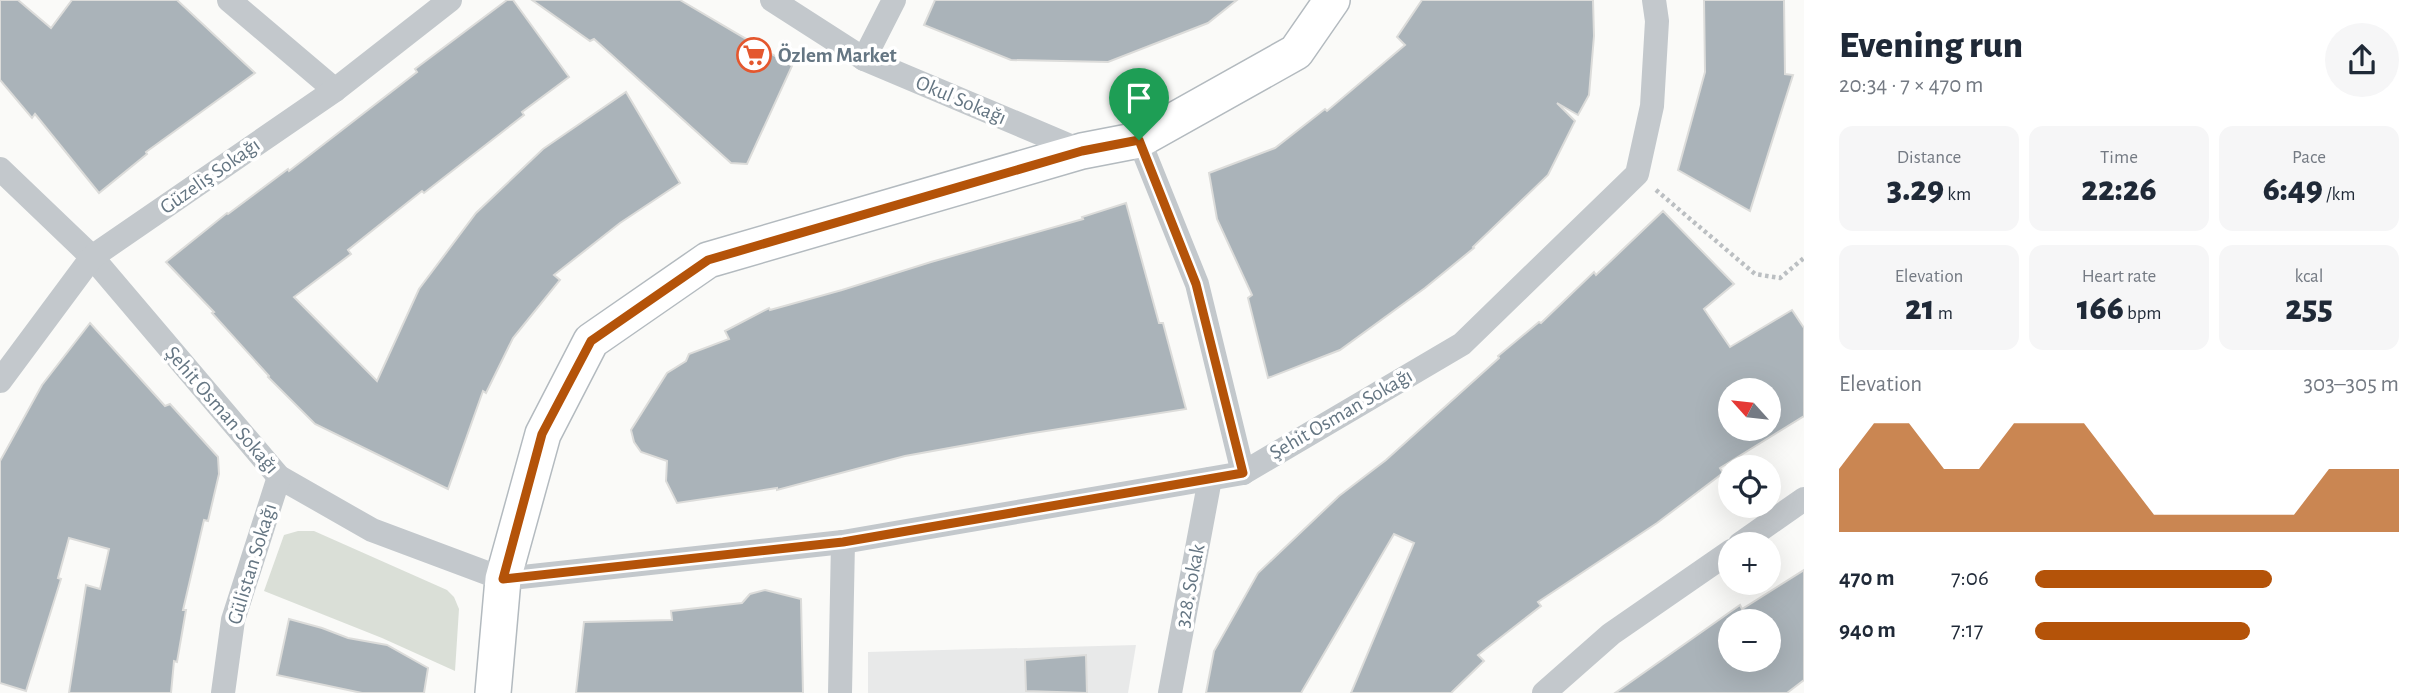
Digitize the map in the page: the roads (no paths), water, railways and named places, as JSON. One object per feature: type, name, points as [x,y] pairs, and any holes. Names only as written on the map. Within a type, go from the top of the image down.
[{"type":"street","points":[[229,0],[335,90]]},
{"type":"street","name":"Güzeliş Sokağı","points":[[0,380],[92,257],[335,90],[450,0]]},
{"type":"street","name":"Okul Sokağı","points":[[772,0],[864,59],[1082,151]]},
{"type":"street","points":[[864,59],[894,0]]},
{"type":"street","points":[[493,693],[503,579],[542,434],[591,341],[708,260],[1082,151],[1139,140],[1296,52],[1332,0]]},
{"type":"street","name":"Şehit Osman Sokağı","points":[[0,169],[92,257],[279,477],[372,530],[503,579],[843,542],[1243,473],[1462,344],[1637,174],[1652,106],[1657,21],[1654,0]]},
{"type":"street","points":[[1139,140],[1196,284],[1243,473]]},
{"type":"street","name":"Gülistan Sokağı","points":[[223,693],[233,620],[279,477]]},
{"type":"street","name":"328. Sokak","points":[[1170,693],[1210,479]]},
{"type":"street","points":[[1757,532],[1804,499]]},
{"type":"street","points":[[840,693],[843,542]]},
{"type":"street","points":[[1544,693],[1611,634],[1718,560]]},
{"type":"place","name":"Özlem Market","points":[[754,55]]}]
